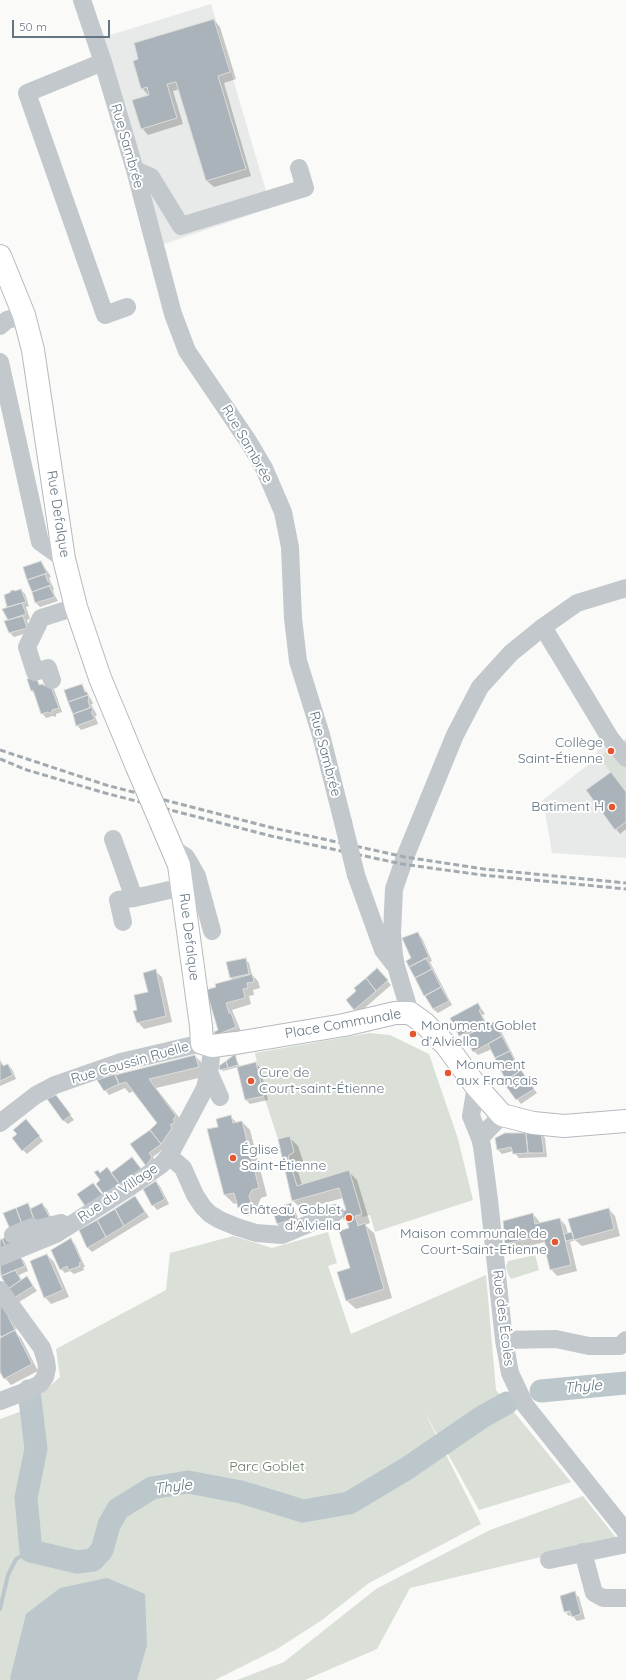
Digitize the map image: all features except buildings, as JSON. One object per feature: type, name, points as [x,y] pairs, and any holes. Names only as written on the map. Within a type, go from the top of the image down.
[{"type":"main road","name":"Rue Defalque","points":[[0,256],[24,315],[33,350],[64,559],[76,606],[100,678],[179,865],[207,1044]]},
{"type":"main road","name":"Place Communale","points":[[207,1044],[344,1025],[395,1013],[410,1013],[424,1023],[446,1045],[476,1086],[502,1115]]},
{"type":"main road","points":[[502,1115],[512,1119],[543,1124],[580,1126],[626,1121]]},
{"type":"street","name":"Rue Sambrée","points":[[82,0],[103,62],[173,314],[187,351],[248,441],[264,468],[283,512],[290,547],[293,618],[298,661],[321,735],[356,875],[383,950],[396,966]]},
{"type":"street","points":[[103,62],[27,93],[105,315],[127,307]]},
{"type":"street","points":[[134,170],[151,177],[181,226],[305,188],[299,168]]},
{"type":"street","points":[[0,326],[7,320],[24,315]]},
{"type":"street","points":[[0,362],[40,542],[64,559]]},
{"type":"street","points":[[410,1013],[396,966],[392,933],[394,889],[405,857],[455,736],[480,687],[511,653],[543,627],[577,604],[626,588]]},
{"type":"street","points":[[52,680],[48,668],[35,672],[27,646],[41,618],[76,606]]},
{"type":"street","points":[[543,627],[610,738],[626,758]]},
{"type":"street","points":[[167,836],[186,857],[197,876],[212,931]]},
{"type":"street","points":[[113,839],[134,898]]},
{"type":"street","points":[[123,922],[118,900],[183,888]]},
{"type":"street","name":"Rue du Village","points":[[0,1257],[45,1239],[79,1220],[148,1175],[162,1164],[168,1156],[200,1098],[209,1072],[207,1044]]},
{"type":"street","name":"Rue Coussin Ruelle","points":[[0,1123],[36,1095],[65,1081],[121,1062],[207,1044]]},
{"type":"street","points":[[209,1072],[220,1097]]},
{"type":"street","points":[[476,1086],[471,1116],[480,1138],[502,1115]]},
{"type":"street","name":"Rue des Écoles","points":[[480,1138],[490,1200],[504,1340],[510,1373],[522,1397],[626,1532]]},
{"type":"street","points":[[168,1156],[183,1168],[195,1195],[203,1207],[210,1214],[220,1220],[237,1227],[256,1233],[282,1235],[335,1213]]},
{"type":"street","points":[[13,1234],[32,1227],[37,1229],[58,1223],[79,1220]]},
{"type":"street","points":[[0,1290],[42,1348],[47,1368],[40,1384],[0,1401]]},
{"type":"street","points":[[504,1340],[556,1339],[589,1346],[620,1346],[626,1340]]},
{"type":"street","points":[[549,1560],[626,1544]]},
{"type":"street","points":[[583,1552],[594,1593],[602,1598],[626,1598]]},
{"type":"shaded area","points":[[211,4],[271,208],[161,245],[104,37]]},
{"type":"shaded area","name":"Collège Saint-Étienne","points":[[554,632],[622,742],[626,739],[626,858],[552,853],[543,800],[593,761],[603,738],[553,656],[550,657],[541,642]]},
{"type":"shaded area","points":[[107,1578],[145,1594],[147,1645],[137,1680],[11,1680],[10,1678],[26,1614],[60,1588]]},
{"type":"green space","points":[[626,739],[626,792],[599,757]]},
{"type":"green space","points":[[369,1033],[390,1035],[429,1054],[458,1139],[473,1200],[375,1232],[370,1215],[362,1217],[349,1170],[297,1186],[288,1156],[294,1152],[290,1136],[278,1139],[264,1096],[255,1053]]},
{"type":"green space","name":"Parc Goblet","points":[[328,1232],[337,1263],[328,1266],[351,1334],[486,1275],[496,1390],[571,1482],[479,1510],[424,1411],[481,1524],[369,1583],[322,1620],[277,1649],[215,1680],[0,1680],[0,1419],[22,1411],[60,1377],[56,1349],[166,1290],[170,1253],[233,1236],[272,1248]]},
{"type":"green space","points":[[535,1255],[539,1270],[511,1279],[506,1267],[508,1261]]},
{"type":"green space","points":[[583,1496],[617,1539],[410,1588],[377,1649],[305,1680],[237,1680],[284,1662],[376,1589],[490,1530]]},
{"type":"waterway","name":"Thyle","points":[[541,1391],[626,1383]]},
{"type":"waterway","name":"Thyle","points":[[29,1391],[36,1449],[26,1498],[31,1551],[77,1562],[93,1560],[102,1550],[109,1525],[118,1509],[152,1488],[188,1482],[241,1492],[303,1511],[349,1503],[406,1469],[482,1417],[507,1403]]},
{"type":"waterway","points":[[0,1609],[8,1575],[16,1559],[31,1551]]},
{"type":"railway","points":[[0,750],[106,785],[273,828],[405,857],[484,869],[626,883]]},
{"type":"railway","points":[[0,759],[27,770],[105,793],[271,836],[402,864],[482,875],[626,889]]},
{"type":"place","name":"Collège Saint-Étienne","points":[[611,751]]},
{"type":"place","name":"Batiment H","points":[[612,807]]},
{"type":"place","name":"Monument Goblet d’Alviella","points":[[413,1034]]},
{"type":"place","name":"Monument aux Français","points":[[448,1073]]},
{"type":"place","name":"Cure de Court-saint-Étienne","points":[[251,1081]]},
{"type":"place","name":"Église Saint-Étienne","points":[[233,1158]]},
{"type":"place","name":"Château Goblet d'Alviella","points":[[349,1218]]},
{"type":"place","name":"Maison communale de Court-Saint-Etienne","points":[[555,1242]]}]
